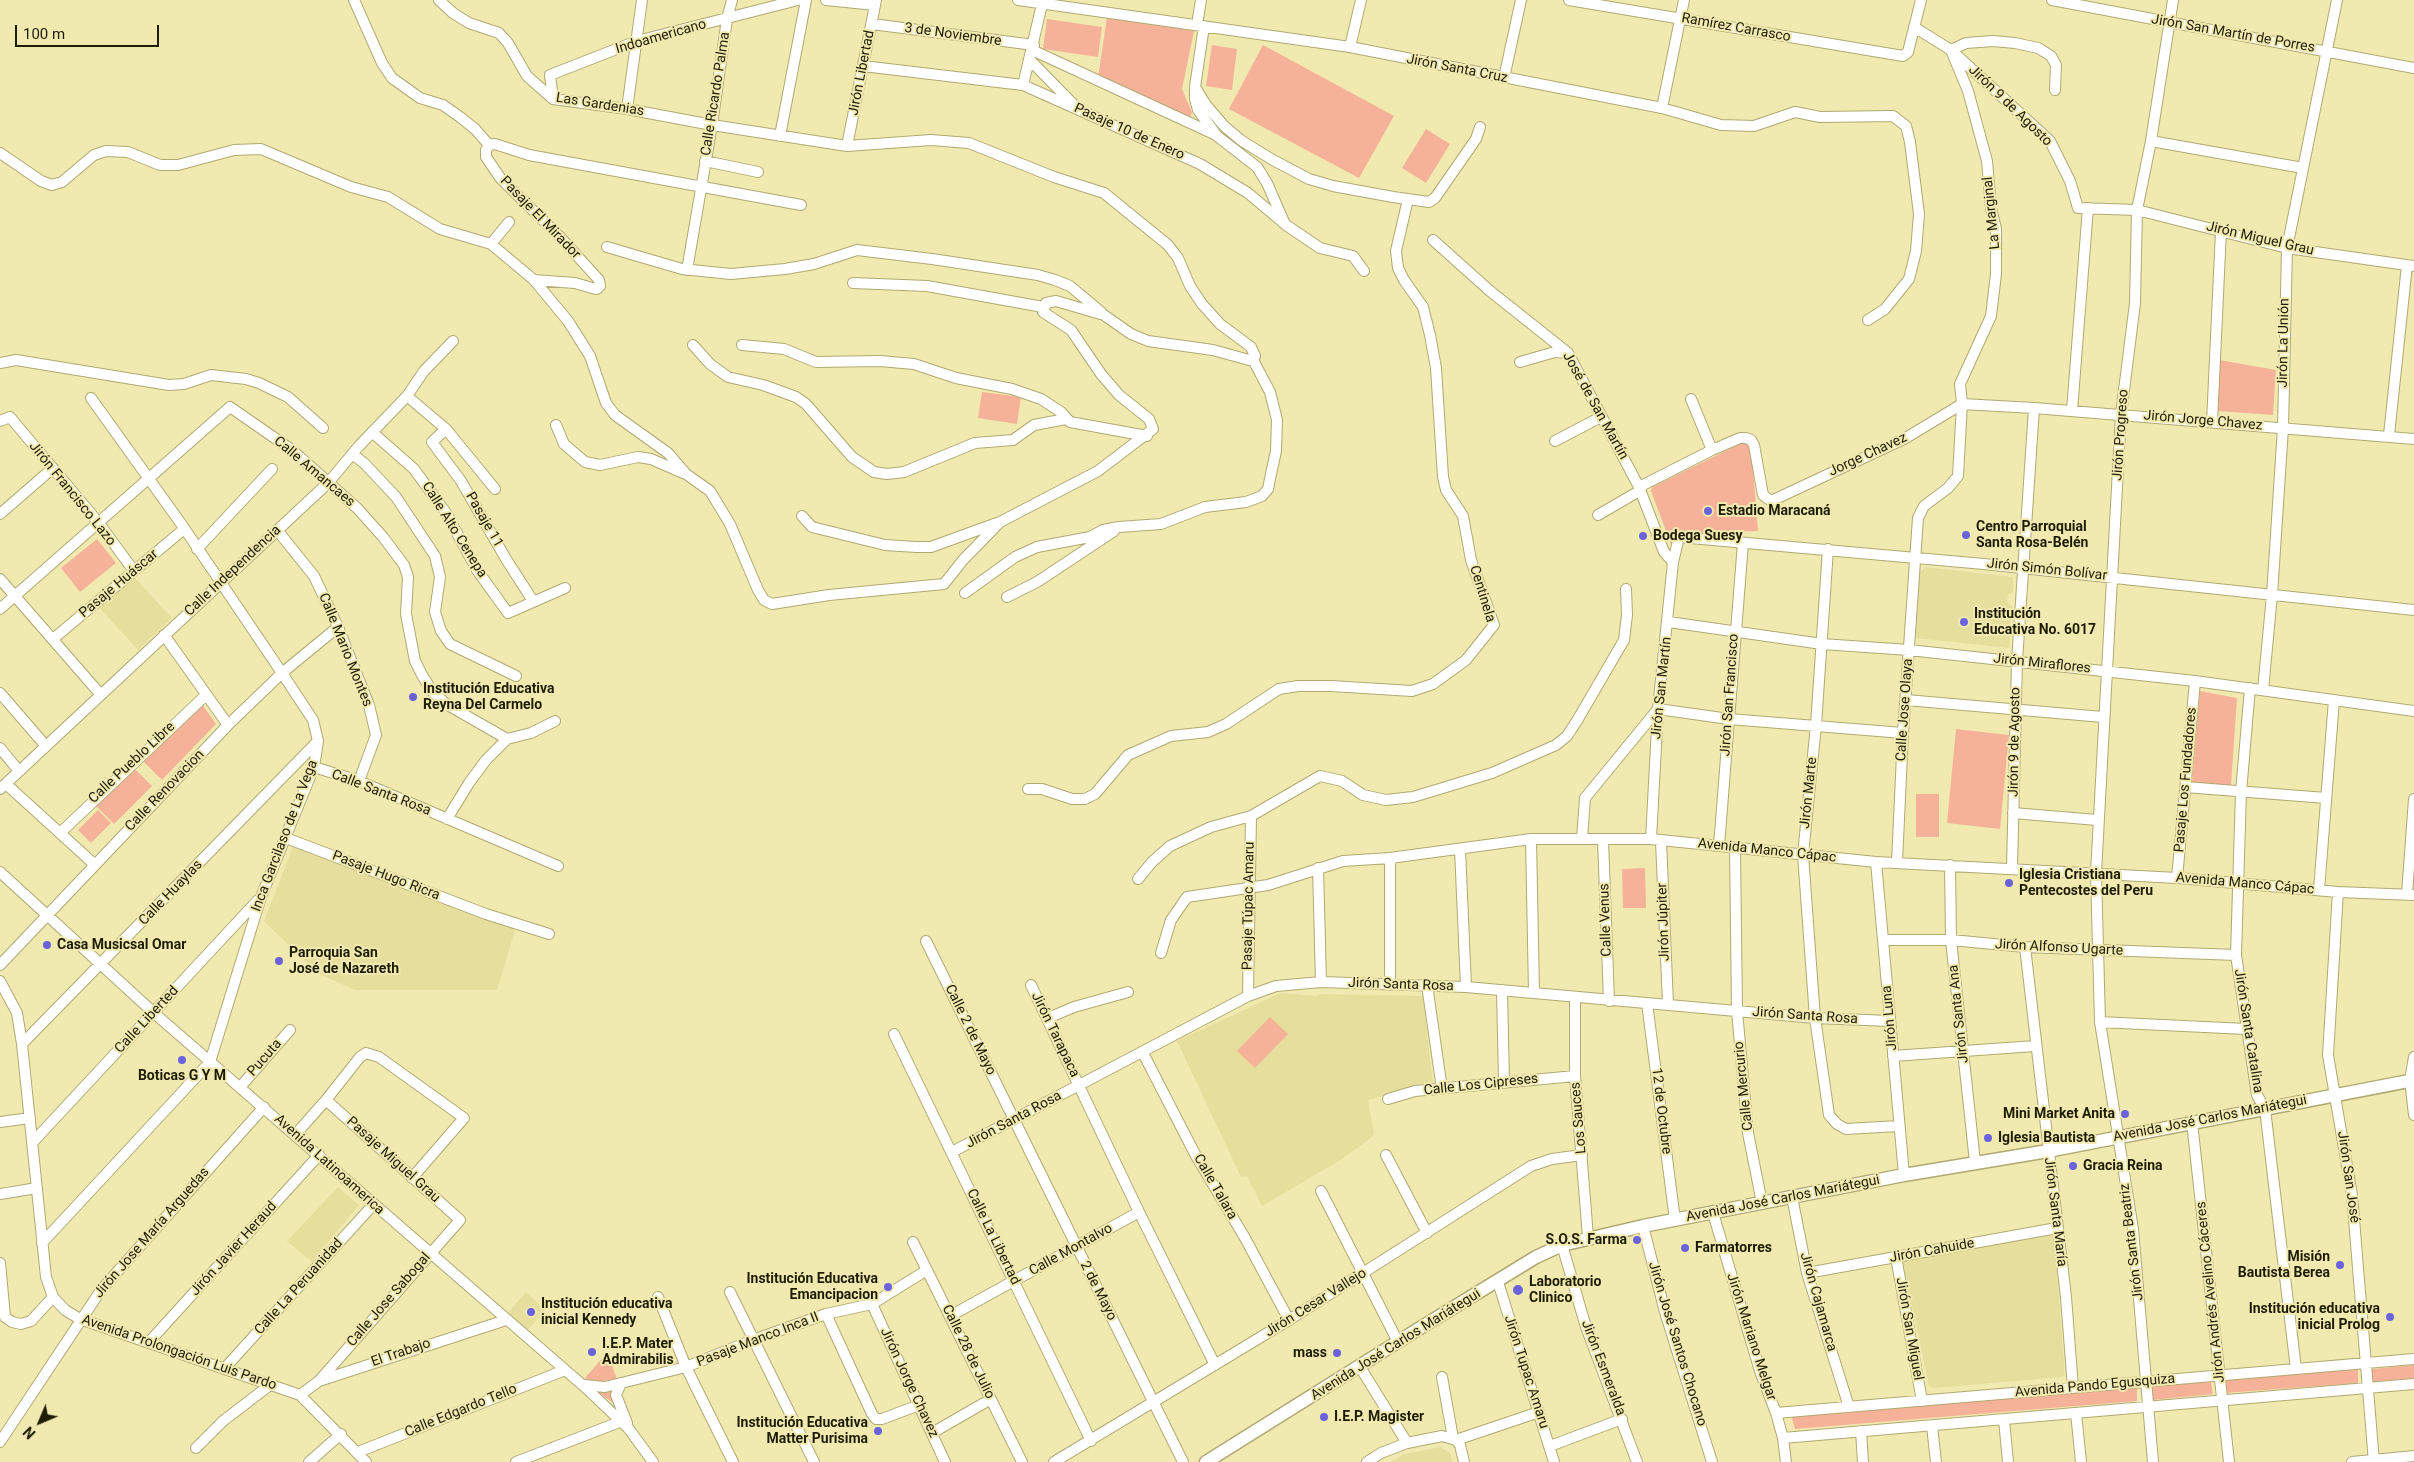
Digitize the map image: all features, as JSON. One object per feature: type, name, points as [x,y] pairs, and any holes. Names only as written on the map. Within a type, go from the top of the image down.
[{"type":"main road","name":"Avenida José Carlos Mariátegui","points":[[1206,1462],[1536,1257],[1562,1245],[1588,1237],[1904,1175],[2048,1151],[2412,1080]]},
{"type":"street","points":[[354,0],[382,63],[392,78],[420,98],[443,106],[460,117],[475,129],[489,145],[494,144],[529,155],[648,175],[700,187],[801,205]]},
{"type":"street","name":"Las Gardenias","points":[[439,0],[453,13],[469,23],[500,33],[527,76],[553,99],[626,108],[712,125],[847,146],[931,140],[969,143],[1054,177],[1104,193],[1168,245],[1178,258],[1190,286],[1202,304],[1220,324],[1251,346],[1254,351],[1252,358],[1270,392],[1277,420],[1276,451],[1268,489],[1254,500],[1205,507],[1161,524],[1119,527],[1103,530],[1090,537],[1037,547],[1014,557],[966,593]]},
{"type":"street","points":[[626,108],[642,0]]},
{"type":"street","name":"Calle Ricardo Palma","points":[[687,270],[712,125],[727,19],[732,0]]},
{"type":"street","name":"Indoamericano","points":[[553,99],[550,76],[637,41],[798,0]]},
{"type":"street","points":[[780,136],[806,0]]},
{"type":"street","points":[[826,0],[876,2]]},
{"type":"street","name":"Jirón Santa Cruz","points":[[1018,0],[1043,1],[1350,47],[1662,108],[1721,125],[1754,126],[1795,112],[1820,116],[1893,116],[1906,126],[1910,142],[1919,214],[1916,251],[1909,279],[1885,309],[1868,320]]},
{"type":"street","points":[[1201,0],[1201,26],[1194,99],[1198,110],[1217,136],[1257,167],[1267,183],[1286,225]]},
{"type":"street","points":[[1350,47],[1361,0]]},
{"type":"street","points":[[1504,78],[1521,0]]},
{"type":"street","name":"Ramírez Carrasco","points":[[1569,0],[1903,56],[1908,52],[1914,27]]},
{"type":"street","points":[[1662,108],[1684,0]]},
{"type":"street","points":[[1914,27],[1921,0]]},
{"type":"street","name":"Jirón San Martín de Porres","points":[[2052,0],[2091,4],[2169,23],[2414,68]]},
{"type":"street","name":"Jirón Progreso","points":[[2096,873],[2097,820],[2113,577],[2121,414],[2135,303],[2137,210],[2151,142],[2173,0]]},
{"type":"street","name":"Jirón La Unión","points":[[2263,690],[2272,595],[2283,428],[2287,248],[2337,0]]},
{"type":"street","points":[[1023,85],[1043,1]]},
{"type":"street","name":"Jirón Libertad","points":[[847,146],[876,2]]},
{"type":"street","name":"3 de Noviembre","points":[[872,24],[1032,52],[1217,136]]},
{"type":"street","name":"Jirón 9 de Agosto","points":[[1914,27],[1951,50],[2050,141],[2083,208],[2072,410]]},
{"type":"street","points":[[1951,50],[1966,43],[1993,41],[2015,42],[2038,48],[2051,56],[2056,65],[2055,90]]},
{"type":"street","name":"La Marginal","points":[[1914,557],[1920,512],[1930,499],[1948,488],[1958,476],[1962,404],[1960,384],[1991,316],[1996,274],[1996,229],[1991,208],[1987,161],[1979,126],[1951,50]]},
{"type":"street","points":[[1032,52],[1077,108]]},
{"type":"street","name":"Pasaje 10 de Enero","points":[[863,66],[1023,85],[1200,164],[1248,193],[1286,225],[1320,248],[1353,256],[1364,270]]},
{"type":"street","points":[[1195,87],[1215,116],[1242,141],[1309,179],[1340,188],[1429,202],[1435,198],[1476,139],[1480,127]]},
{"type":"street","points":[[2151,142],[2303,168]]},
{"type":"street","name":"Pasaje El Mirador","points":[[489,145],[486,150],[486,157],[501,179],[561,238],[599,280],[600,286],[597,289],[575,283],[534,280]]},
{"type":"street","points":[[0,154],[52,185],[62,182],[94,155],[106,151],[128,152],[160,166],[178,165],[234,150],[261,149],[351,186],[388,197],[440,228],[491,244],[534,280],[582,340],[590,356],[606,403],[615,415],[668,453],[686,474]]},
{"type":"street","points":[[705,161],[758,172]]},
{"type":"street","name":"Centinela","points":[[1028,789],[1042,789],[1072,799],[1085,799],[1095,794],[1128,754],[1171,736],[1208,732],[1226,724],[1280,689],[1298,686],[1331,686],[1412,691],[1433,684],[1466,660],[1494,625],[1471,560],[1463,516],[1446,490],[1442,477],[1436,368],[1423,307],[1398,268],[1396,251],[1408,199]]},
{"type":"street","points":[[2083,208],[2137,210]]},
{"type":"street","name":"Jirón Miguel Grau","points":[[2137,210],[2287,248],[2411,266]]},
{"type":"street","points":[[491,244],[509,222]]},
{"type":"street","points":[[2212,422],[2222,231]]},
{"type":"street","name":"José de San Martín","points":[[1433,240],[1490,290],[1568,353],[1640,489],[1664,552],[1674,562]]},
{"type":"street","points":[[607,248],[687,270],[731,274],[814,264],[857,250],[978,265],[1038,275],[1070,286],[1088,299],[1104,315],[1131,334],[1148,341],[1213,350],[1249,360],[1252,358]]},
{"type":"street","points":[[2389,435],[2411,266]]},
{"type":"street","points":[[853,283],[927,286],[1043,307]]},
{"type":"street","points":[[1043,307],[1046,303],[1056,300],[1104,315]]},
{"type":"street","points":[[802,516],[812,527],[885,544],[916,547],[931,546],[1000,522],[1098,471],[1147,436],[1153,429],[1149,418],[1120,395],[1101,374],[1071,330],[1044,312],[1043,307]]},
{"type":"street","name":"Calle Independencia","points":[[3,786],[164,635],[222,584],[328,483],[352,454],[407,396],[424,371],[453,341]]},
{"type":"street","points":[[693,345],[710,364],[728,376],[785,392],[806,404],[852,457],[874,472],[887,474],[904,472],[975,443],[1013,440],[1034,425],[1066,419]]},
{"type":"street","points":[[742,345],[784,349],[816,362],[880,361],[914,364],[949,376],[1012,389],[1041,399],[1061,412],[1070,422],[1147,436]]},
{"type":"street","points":[[1520,362],[1555,352],[1568,353]]},
{"type":"street","points":[[0,363],[16,360],[41,366],[91,371],[169,385],[184,384],[211,375],[246,379],[260,383],[288,397],[322,428]]},
{"type":"street","points":[[407,396],[446,430],[495,489]]},
{"type":"street","name":"Inca Garcilaso de La Vega","points":[[42,1243],[210,1062],[260,897],[314,767],[318,741],[313,720],[282,673],[149,478],[91,398]]},
{"type":"street","points":[[1598,515],[1640,489],[1712,450],[1691,400]]},
{"type":"street","name":"Jirón Jorge Chavez","points":[[1962,404],[2072,410],[2389,435],[2414,439]]},
{"type":"street","name":"Jorge Chavez","points":[[1712,450],[1740,438],[1751,440],[1754,445],[1763,495],[1771,501],[1904,439],[1962,404]]},
{"type":"street","name":"Calle Amancaes","points":[[0,609],[230,407],[292,450],[357,508],[404,565],[408,577],[406,614],[414,661],[432,691],[459,713],[507,739]]},
{"type":"street","name":"Jirón 9 de Agosto","points":[[2012,868],[2017,661],[2025,569],[2034,408]]},
{"type":"street","points":[[1555,441],[1601,417]]},
{"type":"street","name":"Jirón Francisco Lazo","points":[[5,419],[53,468],[98,522],[134,571]]},
{"type":"street","points":[[556,425],[564,444],[585,462],[600,465],[638,457],[651,459],[686,474],[710,491],[719,504],[758,590],[764,600],[772,604],[830,595],[944,584],[963,560],[1000,522]]},
{"type":"street","name":"Pasaje 11","points":[[446,430],[432,442],[461,481],[506,559],[533,600]]},
{"type":"street","name":"Calle Alto Cenepa","points":[[372,432],[414,469],[446,513],[477,570],[508,613],[533,600]]},
{"type":"street","points":[[352,454],[364,463],[396,497],[435,556],[440,577],[435,612],[441,631],[450,644],[516,676]]},
{"type":"street","points":[[0,514],[53,468]]},
{"type":"street","points":[[197,549],[272,468]]},
{"type":"street","points":[[1008,597],[1037,582],[1119,527]]},
{"type":"street","name":"Pasaje Huáscar","points":[[53,639],[184,529]]},
{"type":"street","name":"Calle Mario Montes","points":[[277,530],[314,576],[338,626],[369,705],[376,735],[359,781]]},
{"type":"street","name":"Jirón Simón Bolívar","points":[[1679,537],[1914,557],[2414,610]]},
{"type":"street","name":"Jirón San Martín","points":[[1656,840],[1658,709],[1669,622],[1674,562],[1679,537]]},
{"type":"street","name":"Jirón San Francisco","points":[[1718,846],[1729,718],[1734,630],[1743,543]]},
{"type":"street","name":"Jirón Marte","points":[[1828,549],[1816,724],[1803,855],[1815,1018],[1829,1115],[1837,1124],[1846,1129],[1899,1126]]},
{"type":"street","name":"Calle Jose Olaya","points":[[1897,862],[1914,557]]},
{"type":"street","points":[[0,579],[101,695]]},
{"type":"street","points":[[533,600],[565,588]]},
{"type":"street","points":[[1138,879],[1152,862],[1170,846],[1211,827],[1252,816],[1320,776],[1342,780],[1362,795],[1386,800],[1413,797],[1492,773],[1556,745],[1566,736],[1578,719],[1624,640],[1627,615],[1626,589]]},
{"type":"street","name":"Jirón Miraflores","points":[[1669,622],[1822,644],[1909,650],[2195,681],[2414,711]]},
{"type":"street","name":"Calle Renovacion","points":[[0,965],[228,725],[282,673],[338,626]]},
{"type":"street","points":[[164,635],[228,725]]},
{"type":"street","name":"Pasaje Los Fundadores","points":[[2177,878],[2195,681]]},
{"type":"street","name":"Jirón Santa Catalina","points":[[2250,688],[2241,792],[2236,956],[2256,1095],[2265,1109],[2296,1369]]},
{"type":"street","points":[[0,693],[45,745]]},
{"type":"street","name":"Calle Pueblo Libre","points":[[60,833],[206,695]]},
{"type":"street","points":[[1906,700],[2103,717]]},
{"type":"street","points":[[2319,890],[2334,700]]},
{"type":"street","points":[[1582,839],[1585,798],[1658,709],[1729,718],[1903,733]]},
{"type":"street","points":[[447,819],[468,783],[486,760],[507,739],[532,733],[555,721]]},
{"type":"street","name":"Calle Huaylas","points":[[22,1044],[318,741]]},
{"type":"street","points":[[0,748],[19,771]]},
{"type":"street","name":"Calle Santa Rosa","points":[[314,767],[359,781],[558,866]]},
{"type":"street","points":[[3,786],[94,864]]},
{"type":"street","points":[[2185,787],[2326,798]]},
{"type":"street","points":[[2411,894],[2414,799]]},
{"type":"street","points":[[2013,813],[2097,820]]},
{"type":"street","name":"Pasaje Túpac Amaru","points":[[1248,996],[1252,816]]},
{"type":"street","name":"Pasaje Hugo Ricra","points":[[286,838],[486,914],[549,934]]},
{"type":"street","points":[[1531,838],[1534,993]]},
{"type":"street","name":"Avenida Manco Cápac","points":[[1161,953],[1171,920],[1177,908],[1188,897],[1268,885],[1343,861],[1390,858],[1531,838],[1656,840],[1876,862],[2177,878],[2338,892],[2411,894]]},
{"type":"street","name":"Calle Venus","points":[[1603,840],[1609,1001]]},
{"type":"street","name":"Jirón Júpiter","points":[[1656,840],[1668,1004]]},
{"type":"street","points":[[1460,848],[1466,987]]},
{"type":"street","name":"Calle Mercurio","points":[[1735,848],[1737,1011],[1748,1133],[1762,1203]]},
{"type":"street","points":[[1390,858],[1390,984]]},
{"type":"street","name":"Jirón Luna","points":[[1876,862],[1904,1175]]},
{"type":"street","name":"Jirón Santa Ana","points":[[1950,865],[1951,940],[1975,1162]]},
{"type":"street","points":[[1318,868],[1321,982]]},
{"type":"street","name":"Avenida Latinoamerica","points":[[0,872],[154,1013],[582,1385],[625,1425],[654,1462]]},
{"type":"street","name":"Jirón Santa Beatriz","points":[[2096,873],[2100,1022],[2133,1229],[2153,1462]]},
{"type":"street","name":"Jirón San José","points":[[2338,892],[2328,1055],[2352,1195],[2369,1388],[2373,1461]]},
{"type":"street","name":"Calle Liberted","points":[[32,1143],[260,897]]},
{"type":"street","name":"Jirón Alfonso Ugarte","points":[[1883,940],[1951,940],[2024,947],[2236,956]]},
{"type":"street","name":"Calle 2 de Mayo","points":[[926,941],[1013,1120]]},
{"type":"street","name":"Jirón Santa María","points":[[2024,947],[2066,1297],[2073,1388]]},
{"type":"street","points":[[0,981],[17,1012],[46,1277],[53,1297],[31,1321],[21,1324],[12,1322],[5,1316],[0,1263]]},
{"type":"street","name":"Jirón Santa Rosa","points":[[952,1152],[1248,996],[1276,986],[1321,982],[1466,987],[1815,1018],[1890,1021]]},
{"type":"street","name":"Jirón Tarapaca","points":[[1031,985],[1079,1085]]},
{"type":"street","points":[[1428,985],[1442,1089]]},
{"type":"street","points":[[1502,990],[1504,1082]]},
{"type":"street","points":[[1048,1018],[1074,1007],[1128,992]]},
{"type":"street","name":"Los Sauces","points":[[1575,998],[1575,1076],[1588,1237]]},
{"type":"street","name":"12 de Octubre","points":[[1647,1003],[1675,1220]]},
{"type":"street","points":[[2100,1022],[2246,1028]]},
{"type":"street","name":"Pucuta","points":[[240,1086],[290,1030]]},
{"type":"street","name":"Calle La Libertad","points":[[894,1034],[1091,1441]]},
{"type":"street","points":[[1893,1056],[2035,1046]]},
{"type":"street","points":[[296,1135],[360,1056],[366,1053],[379,1057],[464,1118],[412,1178]]},
{"type":"street","name":"Calle Talara","points":[[1143,1053],[1196,1156],[1245,1238],[1289,1320]]},
{"type":"street","points":[[2414,1057],[2412,1080],[2414,1116]]},
{"type":"street","name":"Calle Los Cipreses","points":[[1388,1099],[1415,1091],[1575,1076]]},
{"type":"street","points":[[1079,1085],[1139,1212],[1215,1365]]},
{"type":"street","name":"Pasaje Miguel Grau","points":[[326,1100],[460,1220]]},
{"type":"street","name":"Jirón Jose María Arguedas","points":[[0,1442],[101,1290],[264,1107]]},
{"type":"street","points":[[0,1122],[30,1118]]},
{"type":"street","name":"2 de Mayo","points":[[1013,1120],[1183,1462]]},
{"type":"street","name":"Jirón Andrés Avelino Cáceres","points":[[2192,1122],[2229,1462]]},
{"type":"street","name":"Jirón Javier Heraud","points":[[148,1342],[319,1155]]},
{"type":"street","points":[[1386,1155],[1427,1233]]},
{"type":"street","name":"Jirón Cesar Vallejo","points":[[1054,1462],[1289,1320],[1532,1166],[1552,1159],[1582,1155]]},
{"type":"street","points":[[0,1194],[37,1188]]},
{"type":"street","points":[[1321,1191],[1398,1342]]},
{"type":"street","name":"Jirón Cajamarca","points":[[1792,1197],[1807,1273],[1849,1407]]},
{"type":"street","name":"Calle La Peruanidad","points":[[224,1369],[373,1205]]},
{"type":"street","name":"Calle Montalvo","points":[[950,1316],[1139,1212]]},
{"type":"street","name":"Jirón Mariano Melgar","points":[[1713,1213],[1760,1370],[1776,1413],[1783,1438],[1786,1462]]},
{"type":"street","name":"Calle Jose Sabogal","points":[[319,1381],[460,1220]]},
{"type":"street","name":"Jirón José Santos Chocano","points":[[1643,1226],[1665,1312],[1712,1462]]},
{"type":"street","name":"Jirón Cahuide","points":[[1807,1273],[2057,1228]]},
{"type":"street","name":"Calle 28 de Julio","points":[[913,1242],[1022,1462]]},
{"type":"street","name":"Jirón Esmeralda","points":[[1562,1245],[1586,1327],[1637,1462]]},
{"type":"street","name":"Jirón San Miguel","points":[[1896,1257],[1922,1401]]},
{"type":"street","name":"Pasaje Manco Inca II","points":[[582,1385],[600,1387],[686,1367],[753,1340],[826,1314],[872,1304],[927,1270]]},
{"type":"street","name":"Jirón Tupac Amaru","points":[[1498,1282],[1554,1462]]},
{"type":"street","points":[[730,1292],[814,1462]]},
{"type":"street","name":"Avenida Prolongación Luis Pardo","points":[[53,1297],[65,1310],[80,1319],[300,1395],[341,1434],[366,1462]]},
{"type":"street","points":[[658,1297],[686,1367],[733,1462]]},
{"type":"street","name":"Jirón Jorge Chavez","points":[[872,1304],[945,1462]]},
{"type":"street","points":[[826,1314],[876,1419],[882,1419],[919,1405]]},
{"type":"street","name":"El Trabajo","points":[[300,1395],[319,1381],[506,1320]]},
{"type":"street","name":"Avenida Pando Egusquiza","points":[[1776,1413],[2414,1359]]},
{"type":"street","points":[[1360,1367],[1407,1443]]},
{"type":"street","name":"Calle Edgardo Tello","points":[[358,1452],[565,1370]]},
{"type":"street","points":[[1442,1377],[1454,1439]]},
{"type":"street","points":[[516,1462],[625,1425],[617,1399],[617,1390],[621,1383]]},
{"type":"street","name":"Avenida Pando Egusquiza","points":[[1783,1438],[2414,1384]]},
{"type":"street","points":[[196,1448],[223,1421],[270,1386]]},
{"type":"street","points":[[932,1434],[991,1399]]},
{"type":"street","points":[[1454,1439],[1539,1412]]},
{"type":"street","points":[[2076,1413],[2081,1462]]},
{"type":"street","points":[[1550,1446],[1622,1419]]},
{"type":"street","points":[[2004,1420],[2008,1462]]},
{"type":"street","points":[[1932,1426],[1936,1462]]},
{"type":"street","points":[[1861,1431],[1863,1462]]},
{"type":"street","points":[[309,1462],[341,1434]]},
{"type":"street","points":[[1367,1462],[1381,1453],[1407,1443],[1442,1436],[1454,1439],[1460,1445],[1464,1462]]},
{"type":"street","points":[[2352,1462],[2414,1456]]},
{"type":"shaded area","points":[[1107,17],[1194,31],[1182,89],[1192,112],[1190,118],[1098,78]]},
{"type":"shaded area","points":[[1047,19],[1102,27],[1098,57],[1043,49]]},
{"type":"shaded area","points":[[1212,45],[1237,49],[1232,90],[1206,86]]},
{"type":"shaded area","points":[[1263,45],[1394,116],[1359,178],[1229,109]]},
{"type":"shaded area","points":[[1426,129],[1450,144],[1426,183],[1402,168]]},
{"type":"shaded area","points":[[2219,360],[2276,370],[2273,415],[2218,411]]},
{"type":"shaded area","points":[[982,392],[1021,397],[1017,424],[978,418]]},
{"type":"shaded area","name":"Estadio Maracaná","points":[[1748,440],[1751,444],[1758,531],[1682,534],[1672,547],[1651,491],[1652,487]]},
{"type":"shaded area","points":[[97,539],[116,563],[80,592],[61,568]]},
{"type":"shaded area","name":"Institución Educativa No. 6017","points":[[1925,567],[2013,577],[2013,592],[2008,595],[2007,602],[2012,607],[2009,648],[1916,638],[1919,574]]},
{"type":"shaded area","points":[[133,576],[172,618],[138,650],[99,607]]},
{"type":"shaded area","points":[[2200,691],[2237,698],[2231,786],[2192,783]]},
{"type":"shaded area","points":[[202,704],[216,724],[162,780],[140,758]]},
{"type":"shaded area","points":[[1956,729],[2009,735],[2000,829],[1947,823]]},
{"type":"shaded area","points":[[134,768],[152,786],[114,824],[96,806]]},
{"type":"shaded area","points":[[1916,794],[1939,794],[1939,837],[1916,837]]},
{"type":"shaded area","points":[[98,810],[111,823],[91,843],[78,830]]},
{"type":"shaded area","points":[[294,844],[515,930],[497,990],[355,990],[308,969],[310,966],[264,921]]},
{"type":"shaded area","points":[[1645,868],[1646,908],[1623,908],[1622,869]]},
{"type":"shaded area","points":[[1281,993],[1317,996],[1320,994],[1423,996],[1433,1084],[1425,1084],[1368,1100],[1374,1134],[1371,1138],[1342,1159],[1262,1206],[1247,1176],[1241,1177],[1177,1041]]},
{"type":"shaded area","points":[[1270,1017],[1288,1034],[1255,1068],[1237,1051]]},
{"type":"shaded area","points":[[338,1187],[359,1205],[312,1262],[287,1241]]},
{"type":"shaded area","points":[[2051,1235],[2054,1237],[2065,1375],[2062,1377],[1934,1388],[1929,1386],[1903,1263],[1906,1260]]},
{"type":"shaded area","points":[[526,1292],[545,1310],[526,1332],[507,1314]]},
{"type":"shaded area","points":[[605,1355],[608,1355],[617,1379],[595,1382],[585,1378]]},
{"type":"shaded area","points":[[2414,1365],[2414,1378],[2373,1382],[2372,1369]]},
{"type":"shaded area","points":[[2358,1368],[2358,1383],[2225,1393],[2224,1380]]},
{"type":"shaded area","points":[[2211,1382],[2213,1394],[2152,1400],[2150,1386]]},
{"type":"shaded area","points":[[2137,1388],[2137,1401],[1795,1429],[1792,1418],[1793,1414]]},
{"type":"shaded area","points":[[611,1389],[612,1391],[615,1404],[599,1393]]},
{"type":"shaded area","points":[[1441,1447],[1450,1453],[1453,1462],[1391,1462],[1404,1454]]},
{"type":"place","name":"Estadio Maracaná","points":[[1708,511]]},
{"type":"place","name":"Centro Parroquial Santa Rosa-Belén","points":[[1966,535]]},
{"type":"place","name":"Bodega Suesy","points":[[1643,536]]},
{"type":"place","name":"Institución Educativa No. 6017","points":[[1964,622]]},
{"type":"place","name":"Institución Educativa Reyna Del Carmelo","points":[[413,697]]},
{"type":"place","name":"Iglesia Cristiana Pentecostes del Peru","points":[[2009,883]]},
{"type":"place","name":"Casa Musicsal Omar","points":[[47,945]]},
{"type":"place","name":"Parroquia San José de Nazareth","points":[[279,961]]},
{"type":"place","name":"Boticas G Y M","points":[[182,1060]]},
{"type":"place","name":"Mini Market Anita","points":[[2125,1114]]},
{"type":"place","name":"Iglesia Bautista","points":[[1988,1138]]},
{"type":"place","name":"Gracia Reina","points":[[2073,1166]]},
{"type":"place","name":"S.O.S. Farma","points":[[1637,1240]]},
{"type":"place","name":"Farmatorres","points":[[1685,1248]]},
{"type":"place","name":"Misión Bautista Berea","points":[[2340,1265]]},
{"type":"place","name":"Institución Educativa Emancipacion","points":[[888,1287]]},
{"type":"place","name":"Laboratorio Clinico","points":[[1518,1290]]},
{"type":"place","name":"Institución educativa inicial Kennedy","points":[[531,1312]]},
{"type":"place","name":"Institución educativa inicial Prolog","points":[[2390,1317]]},
{"type":"place","name":"I.E.P. Mater Admirabilis","points":[[592,1352]]},
{"type":"place","name":"mass","points":[[1337,1353]]},
{"type":"place","name":"I.E.P. Magister","points":[[1324,1417]]},
{"type":"place","name":"Institución Educativa Matter Purisima","points":[[878,1431]]}]
